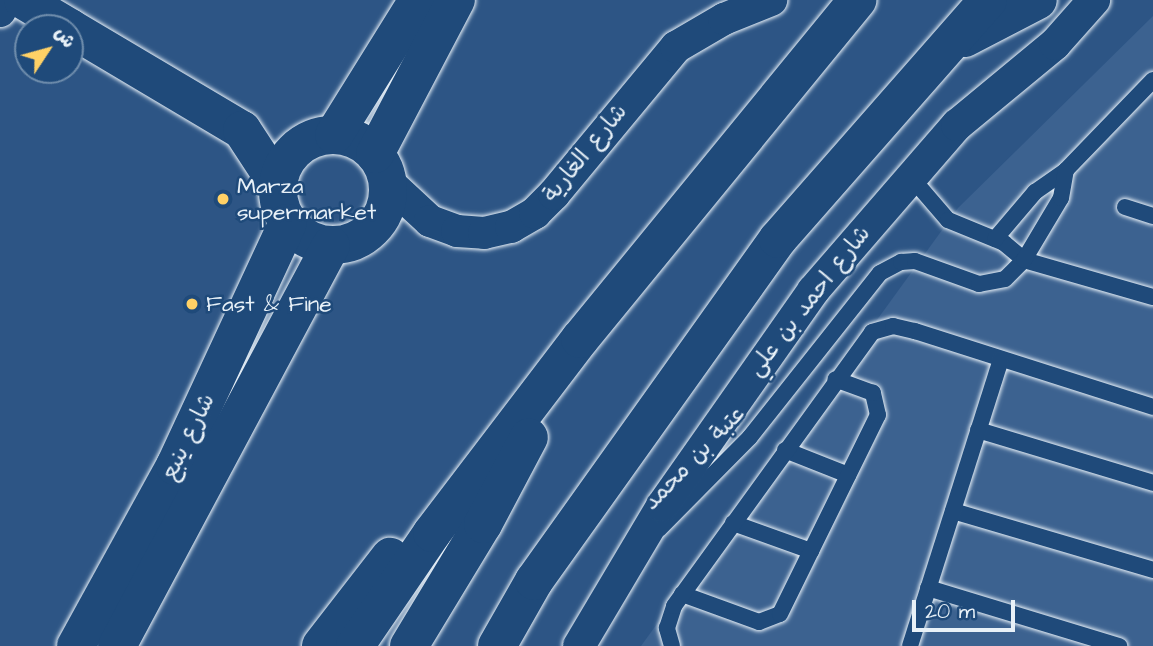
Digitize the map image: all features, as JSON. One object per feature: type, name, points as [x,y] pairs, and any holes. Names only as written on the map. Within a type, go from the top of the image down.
[{"type":"main road","points":[[23,0],[46,14]]},
{"type":"main road","points":[[418,0],[325,136],[287,158],[278,185],[280,208],[288,223],[314,243],[331,246],[355,241],[374,228],[384,214],[382,168],[456,0]]},
{"type":"main road","points":[[355,646],[476,476],[580,339],[857,0]]},
{"type":"main road","points":[[498,646],[534,581],[778,239],[988,0]]},
{"type":"main road","points":[[942,51],[1038,0]]},
{"type":"main road","points":[[84,36],[242,130],[278,185]]},
{"type":"main road","points":[[242,130],[356,140],[382,168]]},
{"type":"main road","name":"شارع ينبع","points":[[117,646],[167,516],[288,223]]},
{"type":"main road","name":"شارع ينبع","points":[[76,646],[167,516],[331,246]]},
{"type":"main road","points":[[409,646],[483,524],[580,339]]},
{"type":"main road","points":[[321,646],[353,599],[409,536],[476,476]]},
{"type":"street","points":[[0,11],[6,0]]},
{"type":"street","name":"شارع الغارية","points":[[382,168],[430,221],[457,231],[484,233],[511,227],[535,213],[554,194],[676,47],[724,19],[771,0]]},
{"type":"street","name":"شارع احمد بن علي","points":[[579,646],[636,547],[774,342],[910,176],[966,118],[1055,44],[1094,0]]},
{"type":"lane","points":[[995,239],[1035,192],[1066,170],[1153,80]]},
{"type":"lane","points":[[1024,260],[1061,198],[1066,170]]},
{"type":"lane","points":[[910,176],[936,211],[995,239],[1024,260],[1153,297]]},
{"type":"lane","points":[[1125,207],[1153,216]]},
{"type":"lane","name":"عتبة بن محمد","points":[[636,547],[682,509],[742,446],[873,280],[901,262],[927,264],[979,284],[993,283],[1005,279],[1024,260]]},
{"type":"lane","points":[[672,646],[669,617],[682,594],[864,338],[893,326],[1153,407]]},
{"type":"lane","points":[[910,646],[1001,359]]},
{"type":"lane","points":[[682,594],[767,622],[780,614],[880,407],[873,394],[835,379]]},
{"type":"lane","points":[[978,430],[1153,483]]},
{"type":"lane","points":[[785,450],[848,475]]},
{"type":"lane","points":[[953,511],[1153,570]]},
{"type":"lane","points":[[733,523],[811,551]]},
{"type":"lane","points":[[928,588],[1119,646]]},
{"type":"shaded area","points":[[1153,16],[1153,646],[641,646],[958,208]]},
{"type":"place","name":"Marza supermarket","points":[[223,199]]},
{"type":"place","name":"Fast & Fine","points":[[192,304]]}]
